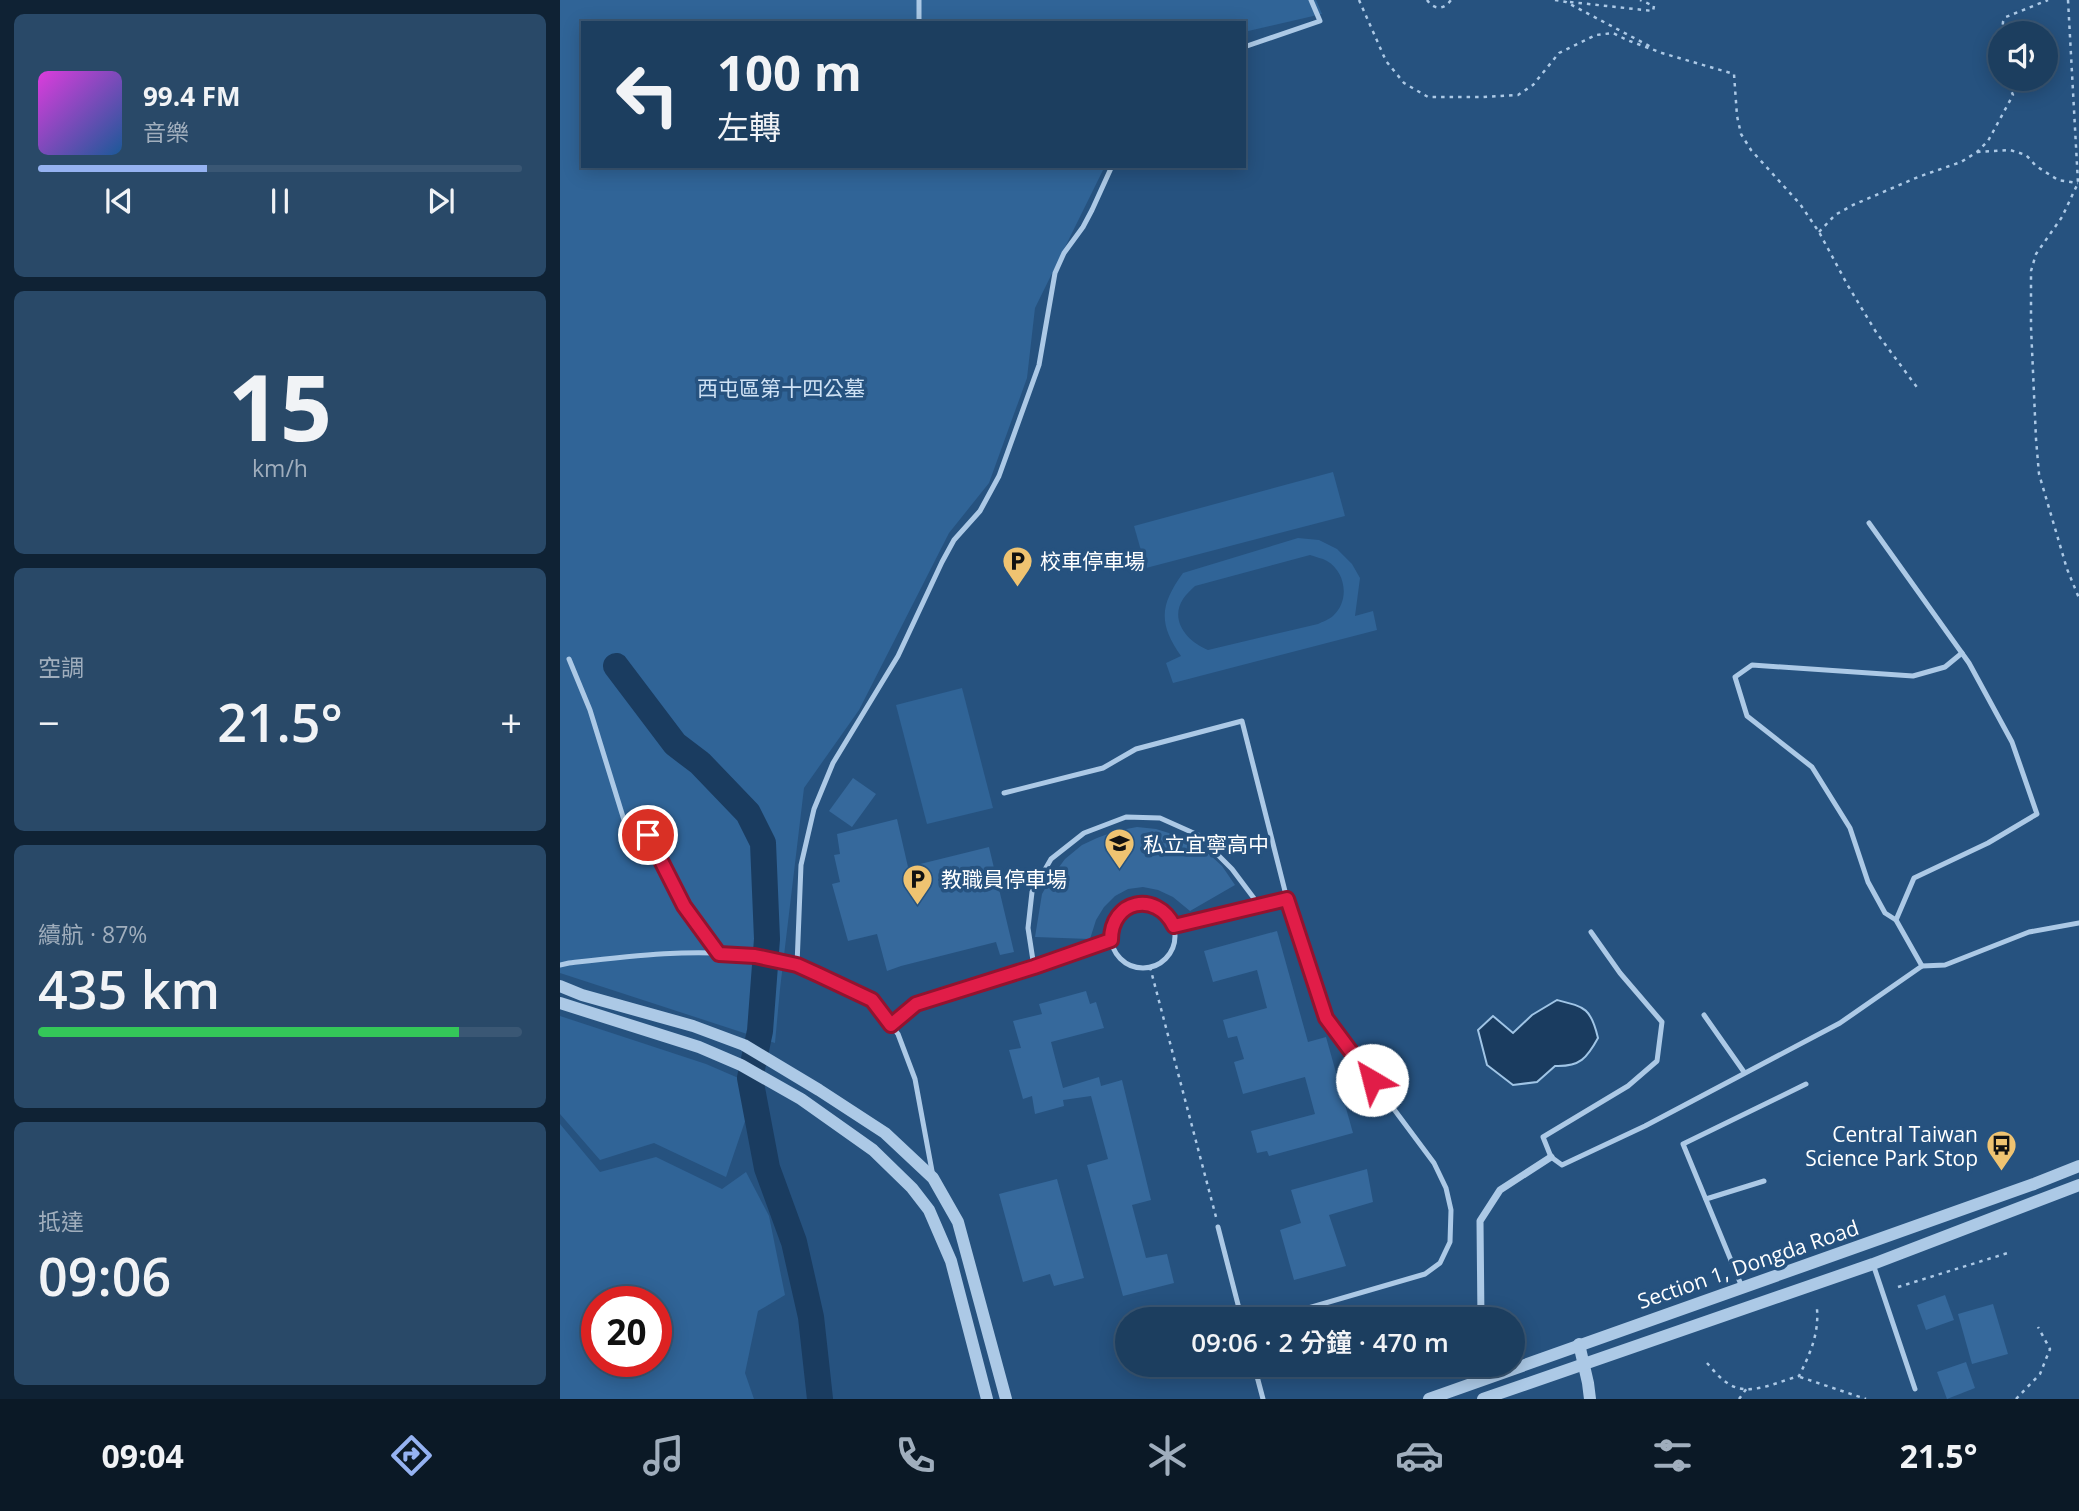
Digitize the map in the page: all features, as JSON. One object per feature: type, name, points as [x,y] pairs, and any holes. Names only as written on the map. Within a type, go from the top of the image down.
[{"type":"street","points":[[560,986],[582,995],[693,1026],[744,1045],[885,1133],[933,1178],[958,1222],[1006,1399]]},
{"type":"street","points":[[560,1003],[699,1047],[741,1065],[797,1097],[873,1150],[912,1188],[929,1210],[951,1261],[987,1399]]},
{"type":"street","points":[[1481,1307],[1480,1221],[1500,1190],[1551,1157]]},
{"type":"street","name":"Section 1, Dongda Road","points":[[1429,1399],[2079,1166]]},
{"type":"street","name":"Section 1, Dongda Road","points":[[1483,1399],[1873,1264],[2079,1185]]},
{"type":"street","points":[[1579,1344],[1590,1399]]},
{"type":"lane","points":[[919,0],[919,21]]},
{"type":"lane","points":[[1246,46],[1320,21],[1311,0]]},
{"type":"lane","points":[[797,965],[801,865],[814,810],[833,763],[898,656],[954,540],[980,511],[999,476],[1039,365],[1055,273],[1063,254],[1083,227],[1111,168]]},
{"type":"lane","points":[[1869,523],[1962,653],[2012,742],[2037,814],[1988,843],[1914,878],[1896,920]]},
{"type":"lane","points":[[1922,966],[1896,920],[1885,913],[1868,882],[1850,828],[1812,767],[1747,716],[1735,677],[1752,664],[1913,676],[1945,667],[1962,653]]},
{"type":"lane","points":[[569,659],[590,710],[624,820],[648,835],[684,906],[719,954]]},
{"type":"lane","points":[[1004,793],[1103,768],[1136,749],[1242,721],[1287,899],[1326,1018],[1434,1163],[1446,1188],[1451,1210],[1450,1242],[1440,1263],[1425,1274],[1312,1307]]},
{"type":"lane","points":[[1034,967],[1028,928],[1032,892],[1051,859],[1084,832],[1126,817],[1160,818],[1198,835],[1232,869],[1259,905]]},
{"type":"lane","points":[[1174,926],[1287,899]]},
{"type":"lane","points":[[1136,904],[1154,906],[1163,911],[1174,926],[1171,952],[1158,964],[1150,967],[1132,966],[1125,962],[1111,940],[1114,922],[1127,908],[1136,904]]},
{"type":"lane","points":[[1591,932],[1620,973],[1662,1022],[1657,1061],[1628,1086],[1543,1137],[1551,1157],[1562,1165],[1645,1126],[1839,1023],[1922,966],[1945,965],[2029,932],[2079,923]]},
{"type":"lane","points":[[891,1025],[916,1004],[1111,940]]},
{"type":"lane","points":[[560,965],[638,955],[755,956],[797,965],[872,1000],[898,1034],[915,1080],[933,1178]]},
{"type":"lane","points":[[1704,1015],[1744,1072]]},
{"type":"lane","points":[[1742,1287],[1683,1144],[1806,1084]]},
{"type":"lane","points":[[1706,1199],[1764,1181]]},
{"type":"lane","points":[[1219,1227],[1239,1307]]},
{"type":"lane","points":[[1873,1264],[1915,1389]]},
{"type":"lane","points":[[1257,1377],[1263,1399]]},
{"type":"path","points":[[1359,0],[1386,61],[1404,83],[1428,97],[1518,95],[1533,85],[1559,53],[1596,35],[1613,33],[1662,53],[1734,74],[1741,134],[1751,150],[1800,204],[1876,332],[1919,390]]},
{"type":"path","points":[[1427,0],[1430,5],[1438,8],[1446,6],[1451,0]]},
{"type":"path","points":[[1555,0],[1653,11],[1654,6],[1640,0]]},
{"type":"path","points":[[2004,21],[2006,17],[2048,0]]},
{"type":"path","points":[[2068,0],[2078,183],[2062,218],[2036,254],[2031,271],[2031,285],[2039,474],[2067,569],[2079,598]]},
{"type":"path","points":[[1566,2],[1662,53]]},
{"type":"path","points":[[1819,232],[1835,215],[1853,205],[1961,162],[1977,152],[1988,141],[2013,95],[2011,91]]},
{"type":"path","points":[[1977,152],[2010,150],[2026,155],[2036,166],[2058,180],[2078,183]]},
{"type":"path","points":[[1150,967],[1219,1227]]},
{"type":"path","points":[[1898,1287],[2011,1252]]},
{"type":"path","points":[[1799,1376],[1813,1348],[1818,1321],[1817,1309]]},
{"type":"path","points":[[2016,1399],[2040,1374],[2050,1349],[2038,1327]]},
{"type":"path","points":[[1707,1363],[1720,1377],[1737,1388],[1755,1389],[1799,1376],[1866,1399]]},
{"type":"path","points":[[1739,1399],[1747,1388]]},
{"type":"green space","name":"西屯區第十四公墓","points":[[560,0],[1316,0],[1322,14],[1246,32],[1246,21],[581,21],[581,168],[1104,168],[1035,308],[1027,378],[989,483],[949,533],[859,710],[804,788],[775,1043],[560,973]]},
{"type":"green space","points":[[1333,472],[1345,516],[1146,568],[1134,526]]},
{"type":"green space","points":[[1298,538],[1319,540],[1337,549],[1352,564],[1360,578],[1355,616],[1373,611],[1377,630],[1173,683],[1166,663],[1181,656],[1168,634],[1165,614],[1170,595],[1183,573]],"holes":[[[1310,555],[1325,560],[1342,579],[1342,603],[1330,618],[1318,624],[1208,650],[1194,642],[1179,623],[1179,607],[1195,586]]]},
{"type":"green space","points":[[962,688],[993,808],[927,824],[896,705]]},
{"type":"green space","points":[[560,1016],[706,1064],[757,1086],[726,1177],[654,1143],[600,1160],[560,1114]]},
{"type":"green space","points":[[560,1124],[600,1172],[656,1157],[722,1189],[746,1172],[769,1216],[785,1295],[758,1311],[745,1373],[754,1399],[560,1399]]},
{"type":"shaded area","points":[[1557,1000],[1585,1010],[1593,1020],[1598,1038],[1586,1056],[1577,1063],[1555,1066],[1537,1082],[1513,1085],[1487,1065],[1478,1030],[1493,1016],[1513,1033],[1532,1015]]},
{"type":"building","points":[[853,778],[876,794],[852,827],[829,811]]},
{"type":"building","name":"教職員停車場","points":[[897,819],[908,867],[989,847],[1014,952],[1000,955],[996,942],[887,971],[877,934],[848,941],[832,884],[840,882],[834,855],[840,854],[837,834]]},
{"type":"building","points":[[1137,827],[1156,829],[1188,839],[1222,866],[1235,885],[1190,911],[1173,897],[1158,890],[1143,887],[1128,889],[1115,896],[1104,907],[1096,920],[1090,939],[1035,937],[1042,894],[1065,859],[1082,845],[1097,838]]},
{"type":"building","points":[[1277,931],[1308,1042],[1326,1037],[1353,1133],[1269,1156],[1267,1151],[1257,1153],[1251,1131],[1315,1114],[1305,1077],[1243,1094],[1234,1062],[1244,1059],[1237,1036],[1228,1038],[1223,1020],[1267,1008],[1257,970],[1213,982],[1204,951]]},
{"type":"building","points":[[1086,991],[1090,1004],[1096,1002],[1104,1028],[1051,1042],[1063,1088],[1099,1077],[1101,1086],[1122,1080],[1151,1200],[1132,1205],[1146,1258],[1167,1254],[1174,1283],[1123,1296],[1087,1165],[1108,1159],[1091,1096],[1063,1100],[1064,1106],[1035,1114],[1032,1096],[1023,1099],[1009,1050],[1021,1048],[1013,1021],[1042,1014],[1039,1004]]},
{"type":"building","points":[[1367,1169],[1373,1202],[1329,1215],[1346,1266],[1294,1280],[1280,1230],[1301,1223],[1291,1190]]},
{"type":"building","points":[[1057,1179],[1084,1278],[1054,1286],[1050,1274],[1023,1282],[999,1194]]},
{"type":"building","points":[[1945,1295],[1954,1320],[1926,1330],[1917,1305]]},
{"type":"building","points":[[1993,1304],[2008,1354],[1972,1364],[1958,1314]]},
{"type":"building","points":[[1966,1362],[1975,1388],[1947,1399],[1937,1372]]},
{"type":"waterway","points":[[616,666],[675,744],[700,763],[748,813],[763,843],[767,939],[760,1031],[750,1078],[767,1168],[794,1242],[811,1317],[820,1399]]},
{"type":"place","name":"校車停車場","points":[[1017,588]]},
{"type":"place","name":"私立宜寧高中","points":[[1120,871]]},
{"type":"place","name":"教職員停車場","points":[[918,906]]},
{"type":"place","name":"Central Taiwan Science Park Stop","points":[[2001,1173]]},
{"type":"route","points":[[648,835],[684,906],[719,954],[755,956],[797,965],[872,1000],[891,1025],[916,1004],[1111,940],[1114,922],[1127,908],[1136,904],[1154,906],[1163,911],[1174,926],[1287,899],[1326,1018],[1372,1080]]}]
